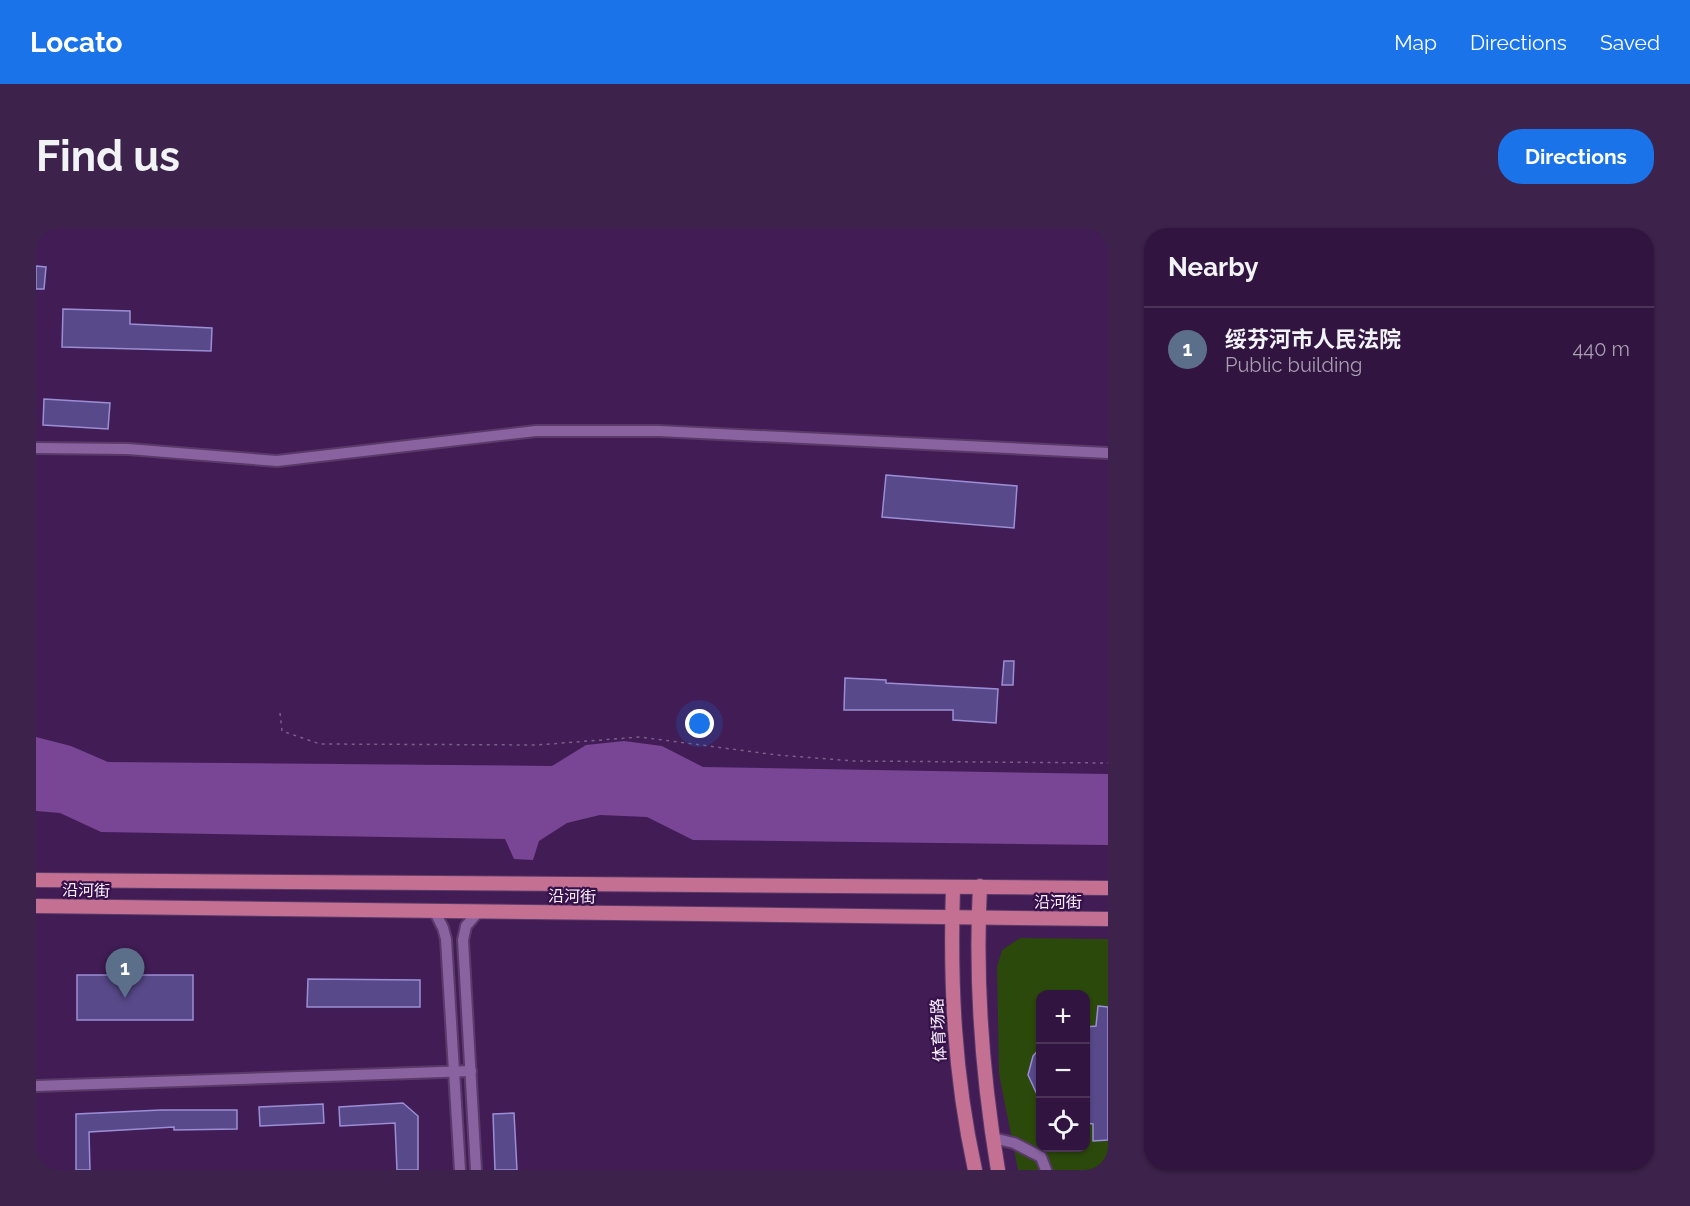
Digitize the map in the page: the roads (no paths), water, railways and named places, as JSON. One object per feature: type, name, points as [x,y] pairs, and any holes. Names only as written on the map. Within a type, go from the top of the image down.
[{"type":"main road","name":"沿河街","points":[[36,880],[1108,888]]},
{"type":"main road","points":[[980,886],[978,918],[981,1049],[998,1170]]},
{"type":"main road","name":"体育场路","points":[[953,887],[955,1052],[975,1170]]},
{"type":"main road","name":"沿河街","points":[[36,906],[1108,919]]},
{"type":"street","points":[[36,448],[128,449],[277,462],[536,431],[659,431],[1108,453]]},
{"type":"street","points":[[434,910],[446,939],[460,1170]]},
{"type":"street","points":[[476,1170],[463,940],[466,926],[479,911]]},
{"type":"street","points":[[36,1086],[471,1071]]},
{"type":"street","points":[[993,1138],[1014,1143],[1041,1157],[1047,1170]]},
{"type":"place","name":"绥芬河市人民法院","points":[[125,998]]}]
